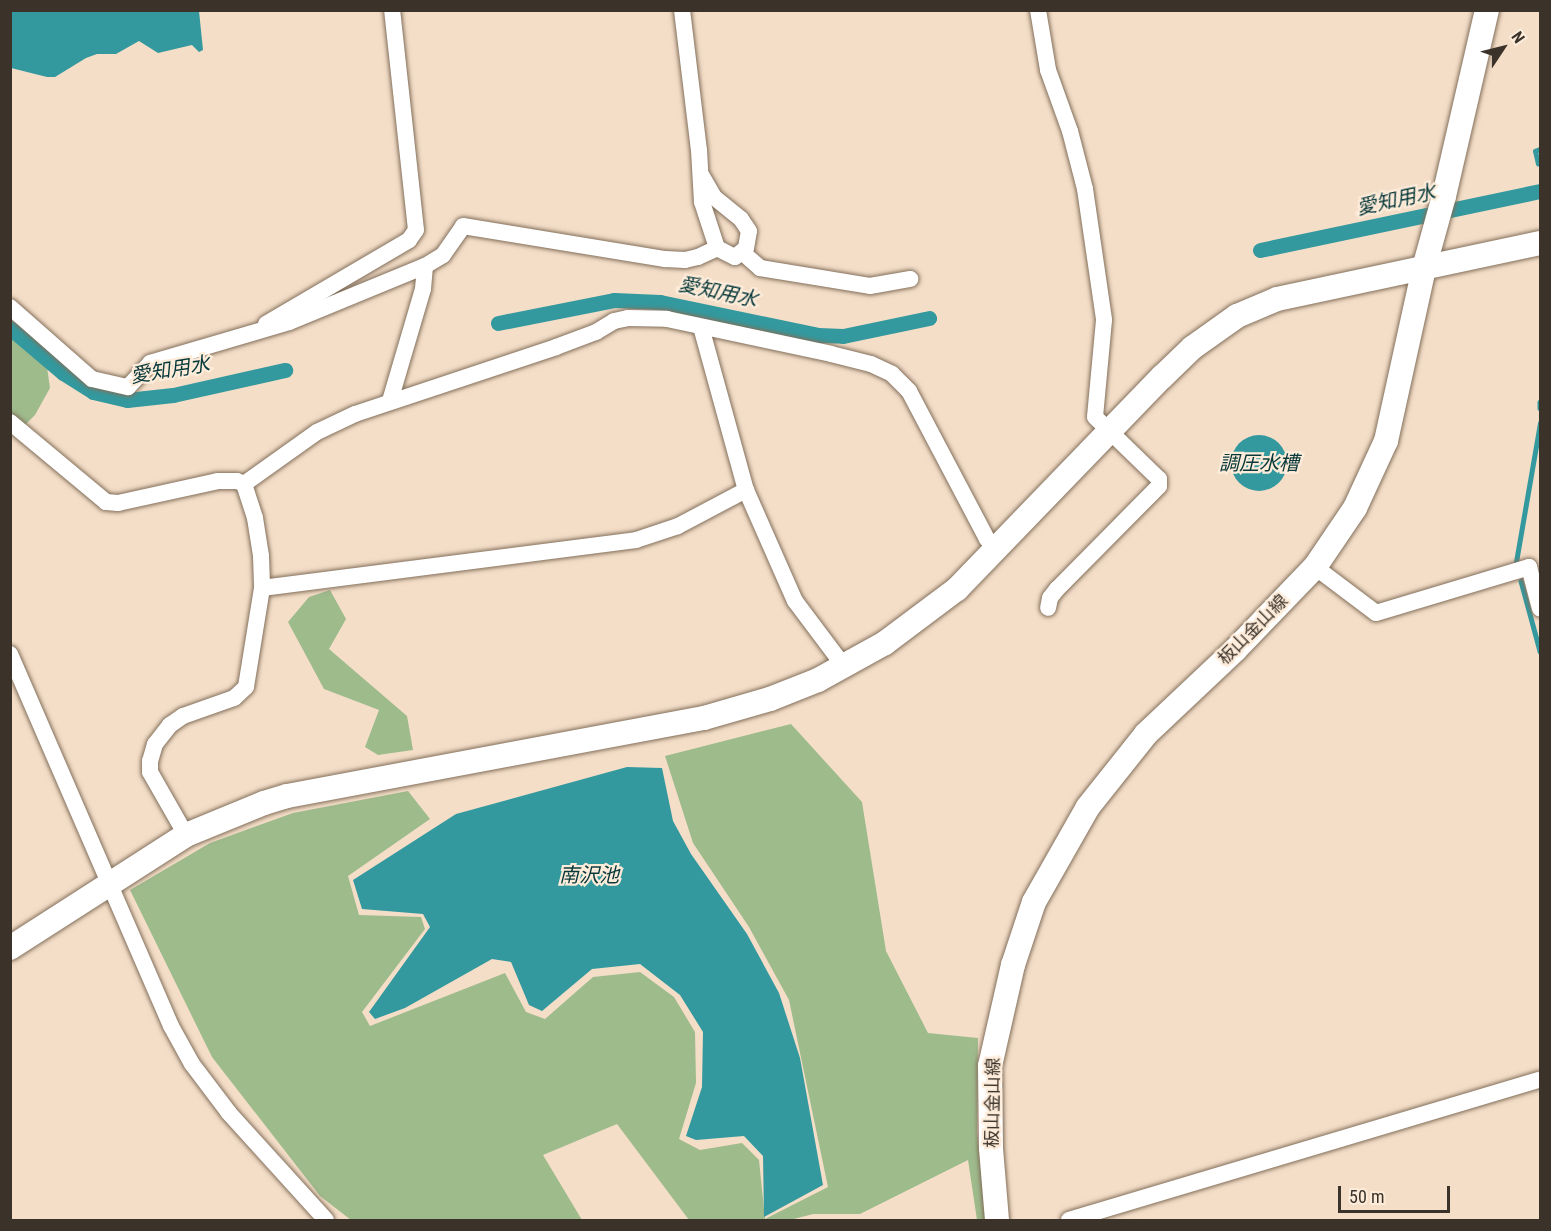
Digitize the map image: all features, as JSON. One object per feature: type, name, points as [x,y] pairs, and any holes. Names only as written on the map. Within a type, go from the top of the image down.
[{"type":"street","points":[[259,330],[275,317],[409,240],[416,230],[392,10]]},
{"type":"street","points":[[682,10],[702,176],[700,184],[702,202],[717,248],[728,256],[735,257],[743,253],[749,238],[747,226],[714,197],[702,176]]},
{"type":"street","points":[[1038,10],[1048,70],[1070,131],[1084,189],[1104,320],[1095,417],[1159,479],[1160,486],[1070,576],[1050,598],[1048,608]]},
{"type":"street","name":"板山金山線","points":[[997,1221],[991,1148],[990,1065],[1013,965],[1034,902],[1088,807],[1146,734],[1235,650],[1315,567],[1355,508],[1386,441],[1424,268],[1435,233],[1488,10]]},
{"type":"street","points":[[10,307],[92,379],[128,387],[150,363],[243,338],[259,330],[289,322],[425,266],[443,255],[463,226],[665,259],[685,260],[717,248]]},
{"type":"street","points":[[10,948],[186,835],[243,810],[287,796],[704,718],[798,688],[885,643],[924,616],[957,589],[1192,348],[1237,316],[1277,299],[1540,243]]},
{"type":"street","points":[[743,253],[760,268],[870,286],[910,279]]},
{"type":"street","points":[[390,401],[423,289],[425,266]]},
{"type":"street","points":[[244,484],[317,432],[390,401],[596,332],[614,321],[628,318],[667,319],[831,354],[870,364],[892,374],[909,391],[987,539],[996,549]]},
{"type":"street","points":[[701,327],[746,490],[795,601],[843,665]]},
{"type":"street","points":[[10,422],[106,502],[118,503],[218,481],[237,481],[244,484],[255,518],[261,556],[262,588],[246,687],[234,698],[183,716],[170,725],[155,744],[150,761],[150,772],[186,835]]},
{"type":"street","points":[[262,588],[636,540],[678,526],[746,490]]},
{"type":"street","points":[[1315,567],[1376,613],[1529,567],[1540,609]]},
{"type":"street","points":[[10,654],[15,677],[110,883],[171,1026],[192,1064],[272,1163],[326,1221]]},
{"type":"street","points":[[1069,1221],[1540,1080]]},
{"type":"green space","points":[[10,336],[47,367],[50,388],[35,415],[24,426],[11,415]]},
{"type":"green space","points":[[330,590],[346,619],[329,649],[407,716],[413,750],[378,755],[365,747],[379,710],[324,689],[288,622],[309,597]]},
{"type":"green space","points":[[791,724],[862,802],[886,951],[928,1033],[978,1038],[977,1132],[986,1220],[977,1220],[968,1160],[860,1214],[813,1214],[790,1220],[689,1220],[617,1124],[543,1155],[582,1220],[351,1220],[320,1196],[212,1057],[130,890],[210,843],[293,813],[408,791],[430,819],[348,876],[359,915],[421,917],[425,929],[362,1012],[370,1026],[505,973],[526,1012],[545,1019],[593,977],[640,972],[674,997],[695,1032],[696,1083],[679,1139],[700,1150],[742,1143],[759,1160],[765,1219],[828,1187],[789,1000],[749,927],[693,843],[665,756]]},
{"type":"water","points":[[11,10],[199,11],[203,50],[199,52],[192,45],[158,53],[139,41],[116,54],[97,54],[55,77],[47,77],[11,68]]},
{"type":"water","name":"調圧水槽","points":[[1259,435],[1270,437],[1279,443],[1285,452],[1287,463],[1285,474],[1279,483],[1270,489],[1259,491],[1248,489],[1239,483],[1233,474],[1231,463],[1233,452],[1239,443],[1248,437]]},
{"type":"water","name":"南沢池","points":[[627,767],[662,768],[673,821],[691,854],[747,934],[779,993],[800,1058],[823,1185],[764,1217],[763,1156],[744,1136],[696,1140],[686,1136],[702,1087],[703,1032],[680,995],[640,964],[592,969],[542,1011],[529,1005],[511,962],[492,959],[405,1008],[375,1019],[369,1012],[430,927],[423,914],[362,909],[353,880],[456,814]]},
{"type":"waterway","points":[[1538,164],[1535,151],[1540,149]]},
{"type":"waterway","name":"愛知用水","points":[[1260,250],[1540,191]]},
{"type":"waterway","name":"愛知用水","points":[[498,323],[614,300],[660,302],[818,335],[843,336],[929,318]]},
{"type":"waterway","name":"愛知用水","points":[[10,328],[63,373],[93,392],[127,400],[173,395],[285,370]]},
{"type":"waterway","points":[[1540,402],[1540,408]]},
{"type":"waterway","points":[[1516,562],[1540,423]]},
{"type":"waterway","points":[[1521,581],[1540,651]]}]
